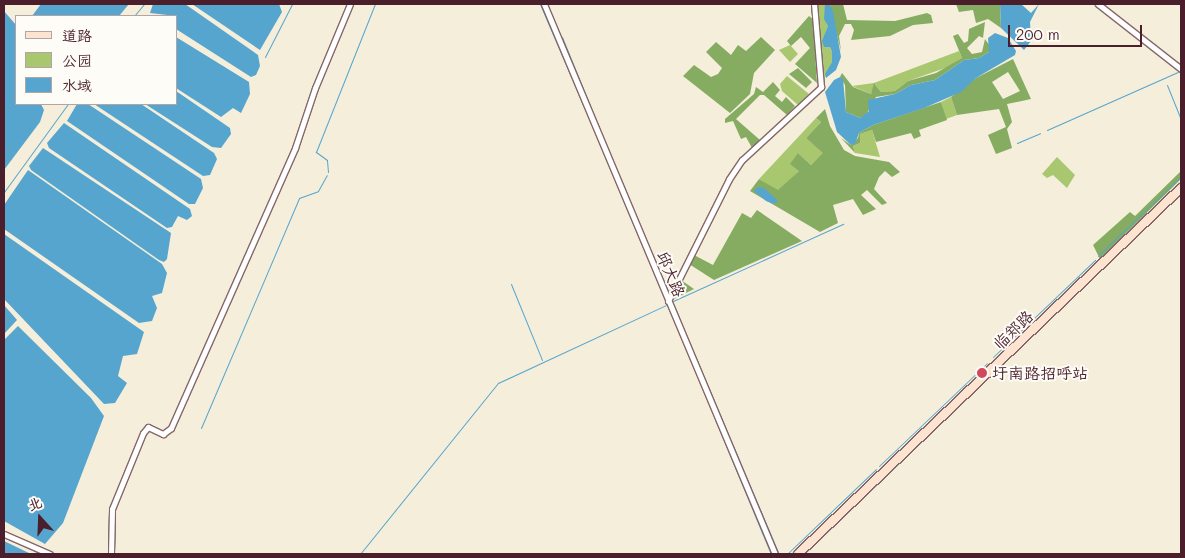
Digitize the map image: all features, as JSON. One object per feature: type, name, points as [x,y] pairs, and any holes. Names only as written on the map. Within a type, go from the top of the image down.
[{"type":"main road","name":"临郑路","points":[[798,554],[1181,188]]},
{"type":"street","points":[[111,554],[112,509],[142,433],[148,427],[163,434],[171,428],[295,148],[315,88],[350,4]]},
{"type":"street","name":"邱大路","points":[[544,4],[775,554]]},
{"type":"street","points":[[668,301],[715,205],[742,160],[821,87],[814,4]]},
{"type":"street","points":[[1098,4],[1181,69]]},
{"type":"street","points":[[4,534],[50,554]]},
{"type":"green space","points":[[816,4],[825,4],[828,26],[825,36],[832,52],[832,62],[823,82]]},
{"type":"green space","points":[[829,4],[843,4],[847,20],[895,21],[927,13],[931,15],[933,23],[913,25],[890,36],[851,40],[854,30],[851,24],[845,24],[839,36],[841,51]]},
{"type":"green space","points":[[956,4],[1000,4],[1001,28],[988,19],[976,23],[973,10],[959,12]]},
{"type":"green space","points":[[809,16],[813,19],[817,83],[795,64],[810,48],[801,37],[791,46],[787,41]]},
{"type":"green space","points":[[985,22],[983,38],[979,36],[967,48],[972,54],[982,52],[985,39],[990,46],[989,52],[979,58],[964,60],[935,80],[911,85],[895,94],[876,97],[866,115],[860,118],[846,112],[845,85],[840,77],[842,73],[853,87],[871,94],[874,83],[881,92],[895,91],[908,81],[936,73],[962,58],[953,36],[958,34],[964,43],[968,41],[969,29]]},
{"type":"green space","points":[[761,37],[775,50],[754,73],[750,94],[730,113],[683,76],[694,65],[711,77],[718,74],[722,68],[706,52],[716,42],[731,55],[738,45],[746,51]]},
{"type":"green space","points":[[790,45],[798,54],[790,62],[779,50]]},
{"type":"green space","points":[[959,51],[962,58],[948,67],[908,81],[895,91],[881,92],[875,84],[871,94],[852,86],[874,83]]},
{"type":"green space","points":[[1013,59],[1031,99],[1007,104],[1012,122],[1007,129],[1012,148],[996,154],[988,135],[1006,127],[999,109],[957,115],[951,97],[976,78]],"holes":[[[1008,72],[1020,91],[1003,99],[992,82]]]},
{"type":"green space","points":[[798,68],[812,82],[806,88],[789,74]]},
{"type":"green space","points":[[787,76],[809,94],[798,105],[782,91],[780,84]]},
{"type":"green space","points":[[773,82],[780,90],[775,96],[782,102],[786,97],[795,106],[787,115],[764,95],[760,95],[736,119],[760,140],[752,148],[746,137],[741,139],[733,121],[725,123],[725,119],[754,94],[756,87],[763,92]]},
{"type":"green space","points":[[951,97],[957,115],[946,119],[941,102]]},
{"type":"green space","points":[[941,102],[947,120],[919,130],[921,136],[914,139],[911,133],[876,142],[872,130],[860,134],[860,143],[853,146],[855,153],[841,138],[851,145],[858,138],[859,133],[873,125]]},
{"type":"green space","points":[[825,109],[830,126],[844,150],[855,156],[889,162],[900,172],[892,177],[885,171],[879,177],[874,189],[887,203],[882,205],[867,190],[861,195],[876,209],[863,215],[853,199],[833,205],[838,223],[820,232],[750,191],[759,179],[778,190],[799,171],[790,164],[798,153],[811,165],[823,153],[806,138],[821,122],[816,118]]},
{"type":"green space","points":[[816,118],[821,122],[806,138],[824,153],[811,165],[798,153],[799,171],[778,191],[759,179]]},
{"type":"green space","points":[[872,130],[880,157],[855,153],[853,146],[860,143],[860,134]]},
{"type":"green space","points":[[1057,157],[1075,175],[1067,188],[1053,175],[1047,178],[1042,174]]},
{"type":"green space","points":[[1181,171],[1181,179],[1100,259],[1093,245],[1130,212],[1135,216]]},
{"type":"green space","points":[[757,210],[802,241],[714,280],[689,264],[694,255],[713,265],[742,213],[751,218]]},
{"type":"green space","points":[[681,280],[694,289],[672,300]]},
{"type":"water","points":[[41,4],[129,4],[120,15],[33,15]]},
{"type":"water","points":[[153,4],[185,4],[258,55],[260,66],[256,75],[251,77],[178,30],[178,15],[150,13]]},
{"type":"water","points":[[192,4],[279,4],[282,12],[260,50]]},
{"type":"water","points":[[825,4],[829,4],[833,11],[841,57],[836,70],[826,78],[825,74],[832,62],[832,52],[830,47],[824,47],[822,41],[828,26],[824,19]]},
{"type":"water","points":[[1000,4],[1021,4],[1031,13],[1039,4],[1030,22],[1031,41],[1024,50],[1001,28]]},
{"type":"water","points":[[4,11],[15,24],[15,105],[42,105],[44,110],[40,122],[4,170]]},
{"type":"water","points":[[995,33],[1008,38],[1016,51],[1015,55],[976,78],[961,92],[924,108],[873,125],[859,133],[855,144],[851,145],[837,132],[825,92],[834,80],[840,77],[843,79],[846,112],[860,118],[869,111],[868,100],[895,94],[911,85],[935,80],[964,60],[979,58],[989,52],[988,38]]},
{"type":"water","points":[[178,38],[249,82],[250,94],[241,113],[233,108],[221,117],[178,89]]},
{"type":"water","points":[[178,92],[230,128],[231,134],[221,148],[212,147],[147,105],[178,105]]},
{"type":"water","points":[[76,105],[90,105],[201,179],[203,188],[195,204],[189,204],[67,121]]},
{"type":"water","points":[[96,105],[142,105],[214,153],[217,159],[210,175],[203,176]]},
{"type":"water","points":[[64,123],[190,209],[192,216],[187,220],[178,216],[172,227],[167,228],[49,148],[47,143]]},
{"type":"water","points":[[43,148],[171,233],[167,259],[164,262],[159,260],[31,170],[29,166]]},
{"type":"water","points":[[28,170],[162,264],[167,273],[162,293],[152,296],[157,308],[152,321],[139,323],[4,229],[4,205]]},
{"type":"water","points":[[757,187],[764,188],[778,201],[774,204],[766,201],[754,191]]},
{"type":"water","points":[[4,234],[144,332],[137,354],[123,356],[118,376],[127,383],[115,403],[104,404],[4,299]]},
{"type":"water","points":[[4,305],[17,320],[4,334]]},
{"type":"water","points":[[18,326],[91,398],[104,416],[63,523],[45,544],[4,521],[4,340]]},
{"type":"water","points":[[4,541],[31,554],[4,554]]},
{"type":"waterway","points":[[135,15],[144,4]]},
{"type":"waterway","points":[[265,57],[292,4]]},
{"type":"waterway","points":[[328,172],[327,160],[316,152],[375,4]]},
{"type":"waterway","points":[[540,4],[612,172]]},
{"type":"waterway","points":[[547,4],[559,34]]},
{"type":"waterway","points":[[562,37],[603,138]]},
{"type":"waterway","points":[[1047,130],[1178,72]]},
{"type":"waterway","points":[[1167,85],[1181,120]]},
{"type":"waterway","points":[[4,192],[67,105]]},
{"type":"waterway","points":[[1017,143],[1040,133]]},
{"type":"waterway","points":[[201,428],[299,198],[318,191],[327,175]]},
{"type":"waterway","points":[[1098,256],[1181,176]]},
{"type":"waterway","points":[[637,219],[668,294]]},
{"type":"waterway","points":[[673,301],[843,224]]},
{"type":"waterway","points":[[993,357],[1095,260]]},
{"type":"waterway","points":[[511,284],[542,360]]},
{"type":"waterway","points":[[360,554],[498,383],[666,305]]},
{"type":"waterway","points":[[674,306],[779,554]]},
{"type":"waterway","points":[[998,368],[1041,327]]},
{"type":"waterway","points":[[879,466],[987,363]]},
{"type":"waterway","points":[[804,554],[993,373]]},
{"type":"waterway","points":[[715,419],[771,554]]},
{"type":"waterway","points":[[787,554],[876,469]]},
{"type":"waterway","points":[[4,537],[41,554]]},
{"type":"place","name":"圩南路招呼站","points":[[982,373]]}]
